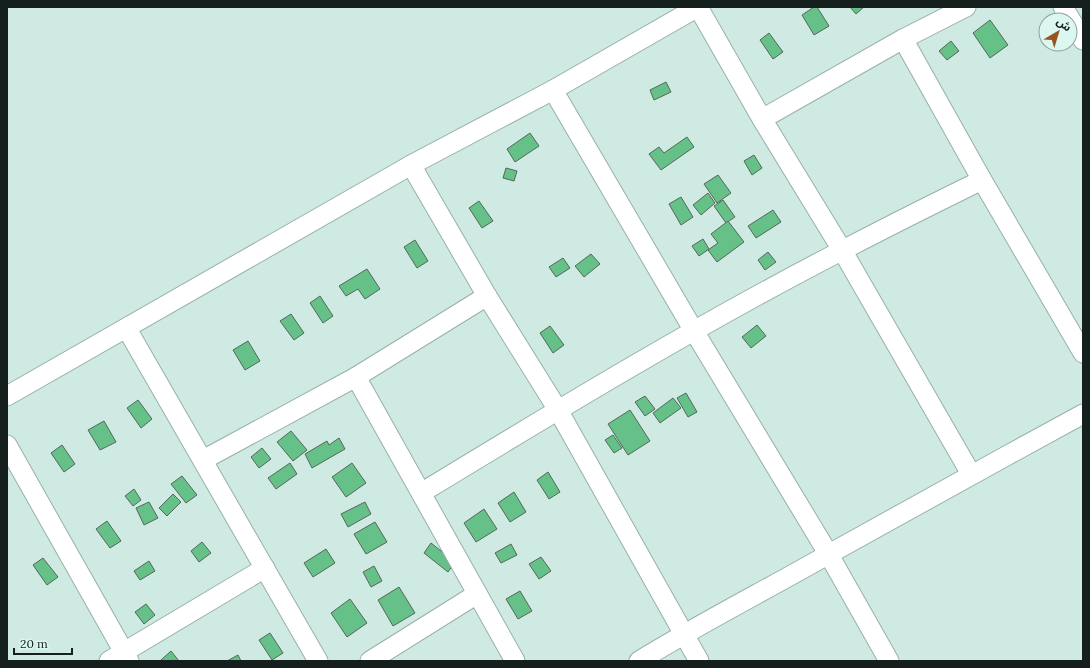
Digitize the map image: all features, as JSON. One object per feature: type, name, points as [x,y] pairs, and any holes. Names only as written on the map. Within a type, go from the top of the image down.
[{"type":"street","points":[[7,396],[127,329],[410,165],[553,90],[698,7],[762,119],[842,250],[972,474]]},
{"type":"street","points":[[762,119],[903,39],[966,7]]},
{"type":"street","points":[[1063,7],[1083,40]]},
{"type":"street","points":[[903,39],[982,180],[1083,353]]},
{"type":"street","points":[[553,90],[694,331],[829,555],[889,661]]},
{"type":"street","points":[[410,165],[487,296],[558,410],[699,661]]},
{"type":"street","points":[[421,493],[558,410],[694,331],[842,250],[982,180]]},
{"type":"street","points":[[203,460],[356,377],[487,296]]},
{"type":"street","points":[[127,329],[318,661]]},
{"type":"street","points":[[356,377],[515,661]]},
{"type":"street","points":[[639,661],[684,634],[1083,414]]},
{"type":"street","points":[[7,445],[121,658],[265,568]]},
{"type":"street","points":[[370,661],[477,594]]},
{"type":"building","points":[[814,7],[817,7],[829,26],[814,35],[802,15]]},
{"type":"building","points":[[850,7],[864,7],[856,14]]},
{"type":"building","points":[[990,20],[1008,45],[990,58],[973,33]]},
{"type":"building","points":[[769,33],[783,52],[773,59],[760,40]]},
{"type":"building","points":[[951,41],[959,51],[947,60],[939,51]]},
{"type":"building","points":[[666,82],[671,92],[654,100],[650,90]]},
{"type":"building","points":[[530,133],[539,146],[515,162],[507,149]]},
{"type":"building","points":[[687,137],[694,147],[661,170],[649,154],[659,147],[664,153]]},
{"type":"building","points":[[754,155],[762,168],[752,175],[744,161]]},
{"type":"building","points":[[506,168],[517,171],[514,181],[503,178]]},
{"type":"building","points":[[718,175],[731,193],[717,203],[704,184]]},
{"type":"building","points":[[708,193],[715,203],[701,215],[693,205]]},
{"type":"building","points":[[681,197],[693,217],[681,225],[669,204]]},
{"type":"building","points":[[723,200],[735,217],[726,223],[714,206]]},
{"type":"building","points":[[479,201],[493,221],[482,228],[469,208]]},
{"type":"building","points":[[773,210],[781,222],[756,238],[748,226]]},
{"type":"building","points":[[728,221],[744,242],[717,262],[708,250],[718,243],[711,234]]},
{"type":"building","points":[[703,239],[709,249],[699,256],[692,246]]},
{"type":"building","points":[[415,240],[428,261],[417,268],[404,247]]},
{"type":"building","points":[[768,252],[776,262],[765,270],[758,260]]},
{"type":"building","points":[[591,254],[600,264],[584,277],[575,266]]},
{"type":"building","points":[[563,258],[570,268],[556,277],[549,267]]},
{"type":"building","points":[[367,269],[380,289],[365,299],[358,289],[346,296],[339,286]]},
{"type":"building","points":[[320,296],[333,316],[323,323],[310,303]]},
{"type":"building","points":[[291,314],[304,333],[294,340],[280,321]]},
{"type":"building","points":[[757,325],[766,336],[751,348],[742,337]]},
{"type":"building","points":[[550,326],[564,345],[553,353],[540,333]]},
{"type":"building","points":[[248,341],[260,361],[245,370],[233,350]]},
{"type":"building","points":[[686,393],[697,412],[688,417],[677,398]]},
{"type":"building","points":[[645,396],[655,409],[645,416],[635,402]]},
{"type":"building","points":[[673,398],[681,408],[660,423],[653,413]]},
{"type":"building","points":[[138,400],[152,419],[141,428],[127,408]]},
{"type":"building","points":[[630,410],[650,441],[628,455],[608,424]]},
{"type":"building","points":[[104,421],[116,442],[100,450],[88,430]]},
{"type":"building","points":[[291,431],[307,450],[293,461],[277,442]]},
{"type":"building","points":[[613,435],[622,448],[614,453],[605,440]]},
{"type":"building","points":[[339,438],[345,449],[312,468],[305,454],[327,441],[329,445]]},
{"type":"building","points":[[62,445],[75,464],[64,472],[51,453]]},
{"type":"building","points":[[262,448],[271,459],[259,468],[251,457]]},
{"type":"building","points":[[290,463],[297,474],[276,489],[268,478]]},
{"type":"building","points":[[352,463],[366,483],[346,497],[332,477]]},
{"type":"building","points":[[548,472],[560,492],[549,499],[537,480]]},
{"type":"building","points":[[182,476],[197,495],[186,503],[171,484]]},
{"type":"building","points":[[134,489],[141,500],[133,506],[125,496]]},
{"type":"building","points":[[514,492],[526,512],[510,522],[498,503]]},
{"type":"building","points":[[173,494],[181,502],[167,516],[159,508]]},
{"type":"building","points":[[149,502],[158,518],[144,525],[136,508]]},
{"type":"building","points":[[365,502],[371,514],[348,527],[341,514]]},
{"type":"building","points":[[484,509],[497,529],[476,542],[464,523]]},
{"type":"building","points":[[107,521],[121,541],[110,548],[96,529]]},
{"type":"building","points":[[375,522],[387,542],[366,554],[354,534]]},
{"type":"building","points":[[202,542],[211,553],[199,562],[191,551]]},
{"type":"building","points":[[431,543],[455,562],[448,572],[424,553]]},
{"type":"building","points":[[511,544],[517,555],[501,563],[495,553]]},
{"type":"building","points":[[326,549],[335,563],[313,577],[304,563]]},
{"type":"building","points":[[541,557],[551,571],[539,579],[529,564]]},
{"type":"building","points":[[43,558],[58,577],[47,585],[33,565]]},
{"type":"building","points":[[149,561],[155,571],[140,580],[134,571]]},
{"type":"building","points":[[374,566],[382,581],[371,587],[363,572]]},
{"type":"building","points":[[399,587],[415,613],[393,626],[378,600]]},
{"type":"building","points":[[520,591],[532,611],[518,619],[506,599]]},
{"type":"building","points":[[350,599],[367,623],[347,637],[331,613]]},
{"type":"building","points":[[146,604],[155,615],[144,624],[135,612]]},
{"type":"building","points":[[270,633],[283,653],[272,660],[259,640]]},
{"type":"building","points":[[171,651],[179,661],[161,660]]},
{"type":"building","points":[[238,655],[241,661],[227,661]]}]
